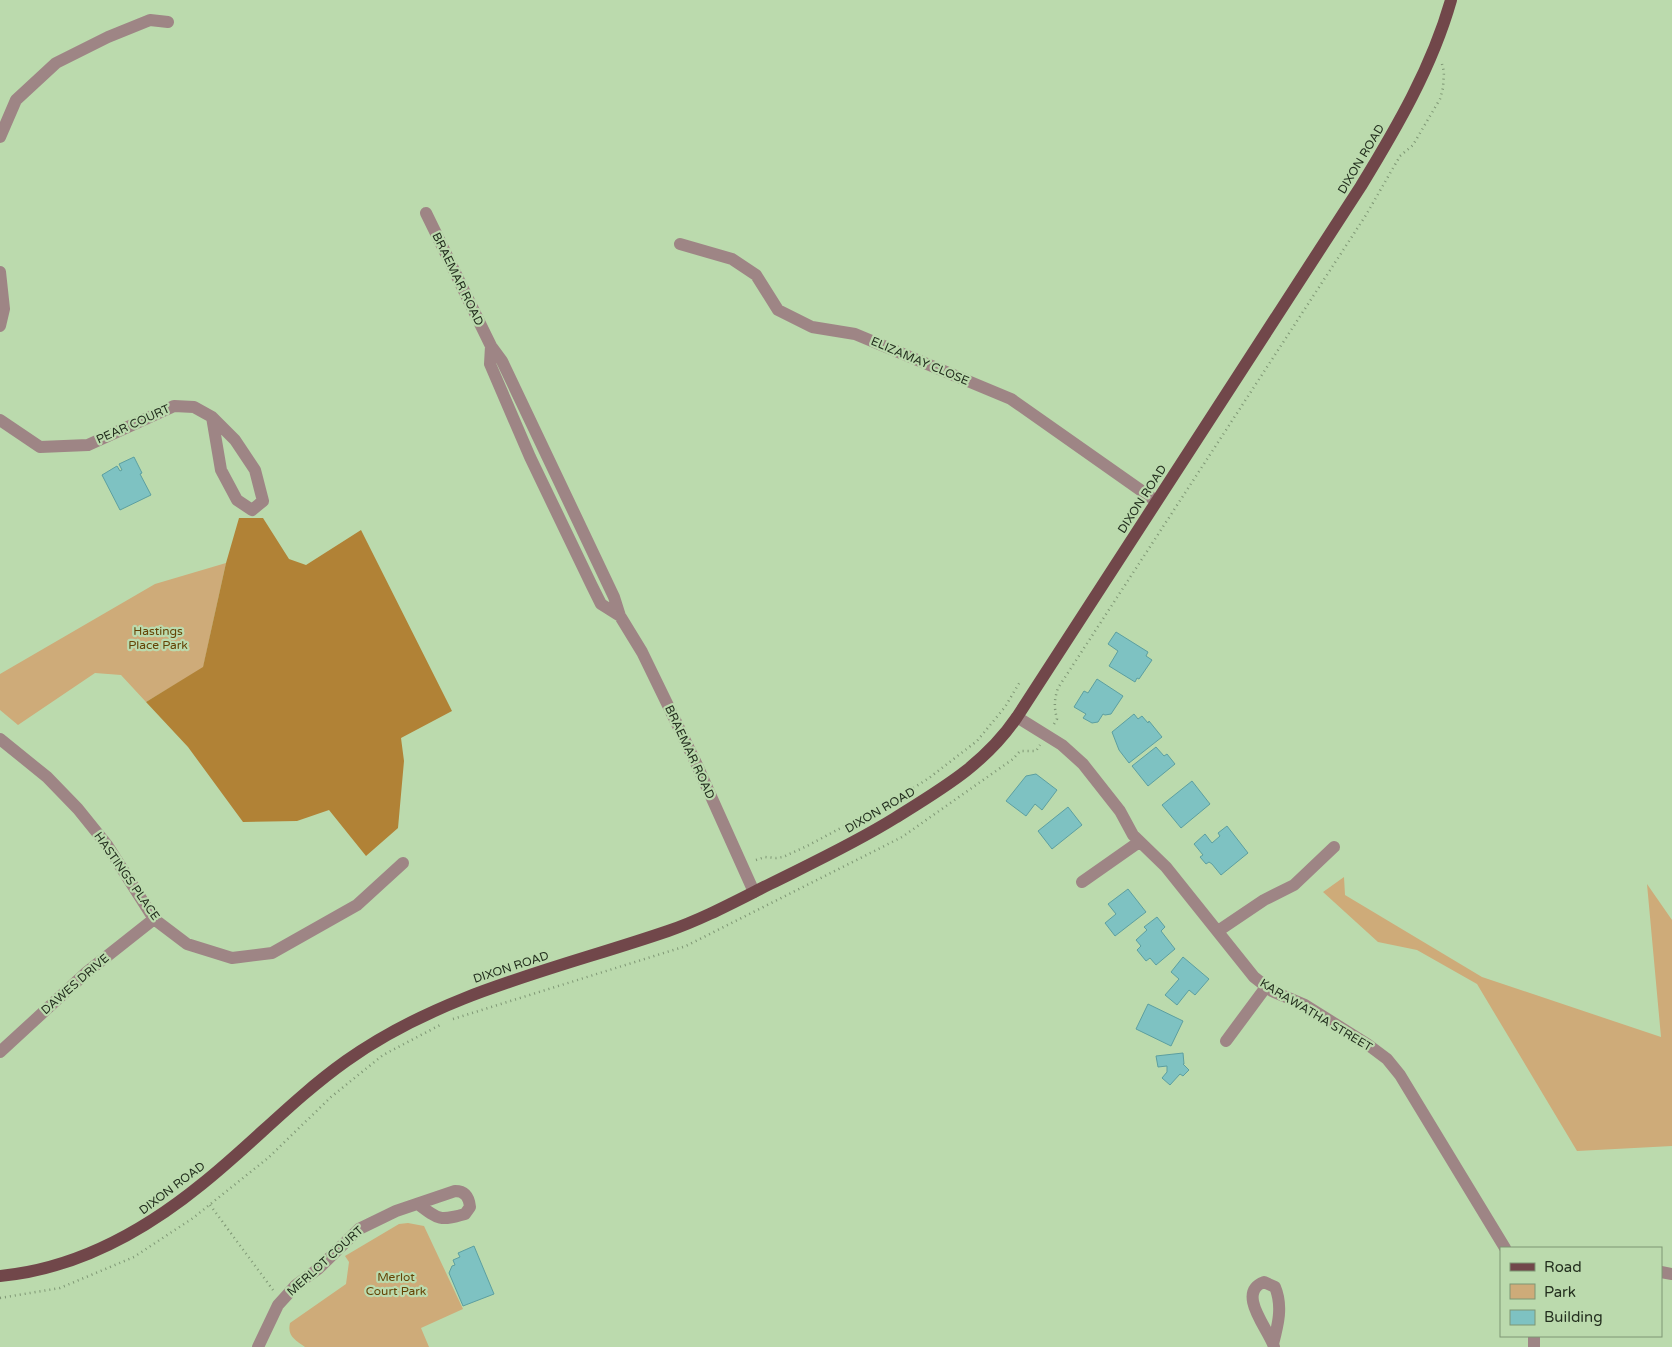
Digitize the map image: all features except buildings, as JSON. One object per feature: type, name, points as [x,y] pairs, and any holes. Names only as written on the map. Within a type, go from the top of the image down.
[{"type":"main road","name":"DIXON ROAD","points":[[0,1276],[50,1268],[91,1253],[130,1234],[202,1184],[318,1082],[345,1062],[405,1024],[474,994],[670,930],[713,913],[873,831],[946,786],[985,756],[1006,733],[1017,717],[1361,186],[1396,128],[1413,95],[1436,44],[1451,0]]},
{"type":"street","points":[[0,137],[16,100],[56,63],[108,37],[150,20],[168,22]]},
{"type":"street","name":"BRAEMAR ROAD","points":[[426,213],[491,346],[502,361],[614,597],[620,616],[642,652],[696,763],[754,892]]},
{"type":"street","name":"ELIZAMAY CLOSE","points":[[680,244],[732,259],[756,275],[778,310],[812,327],[855,334],[1011,400],[1156,501]]},
{"type":"street","points":[[0,272],[4,309],[0,326]]},
{"type":"street","name":"PEAR COURT","points":[[0,420],[40,447],[88,444],[174,406],[194,407],[212,418],[235,440],[255,470],[263,502],[252,510],[237,500],[221,470],[212,418]]},
{"type":"street","name":"KARAWATHA STREET","points":[[1017,717],[1062,745],[1083,764],[1120,811],[1138,842],[1166,867],[1246,968],[1266,987],[1305,1005],[1367,1044],[1387,1059],[1400,1075],[1504,1247]]},
{"type":"street","name":"HASTINGS PLACE","points":[[0,739],[47,777],[78,809],[107,845],[154,919],[188,944],[232,958],[272,953],[357,905],[403,863]]},
{"type":"street","points":[[1082,882],[1138,842]]},
{"type":"street","points":[[1218,931],[1264,900],[1294,886],[1334,847]]},
{"type":"street","name":"DAWES DRIVE","points":[[0,1052],[87,972],[154,919]]},
{"type":"street","points":[[1226,1042],[1266,987]]},
{"type":"street","name":"MERLOT COURT","points":[[262,1345],[278,1305],[296,1285],[318,1269],[344,1242],[366,1225],[396,1211],[418,1204]]},
{"type":"path","points":[[1054,724],[1058,719],[1054,709],[1054,698],[1058,688],[1366,215],[1400,156],[1412,145],[1440,99],[1444,72],[1436,44]]},
{"type":"path","points":[[756,860],[765,857],[783,857],[807,846],[901,796],[929,778],[977,741],[1005,707],[1021,680]]},
{"type":"path","points":[[0,1298],[60,1288],[134,1257],[210,1205],[268,1158],[331,1098],[383,1055],[449,1020],[686,946],[902,837],[1013,759],[1020,752],[1036,751],[1039,747]]},
{"type":"path","points":[[210,1205],[274,1292]]},
{"type":"green space","name":"Hastings Place Park","points":[[226,563],[203,668],[146,702],[121,675],[95,673],[18,725],[0,710],[0,674],[155,584]]},
{"type":"green space","points":[[1344,877],[1345,895],[1482,977],[1661,1037],[1647,884],[1672,920],[1672,1146],[1577,1151],[1477,984],[1417,950],[1378,942],[1323,892]]},
{"type":"green space","name":"Merlot Court Park","points":[[408,1223],[424,1226],[463,1309],[421,1328],[429,1347],[305,1347],[295,1340],[290,1331],[290,1323],[346,1284],[349,1262],[345,1256],[399,1224]]},
{"type":"shaded area","points":[[239,518],[263,518],[289,559],[306,565],[361,530],[452,711],[401,738],[404,761],[398,828],[366,856],[329,810],[297,821],[243,822],[188,747],[146,702],[203,667],[226,563]]}]
